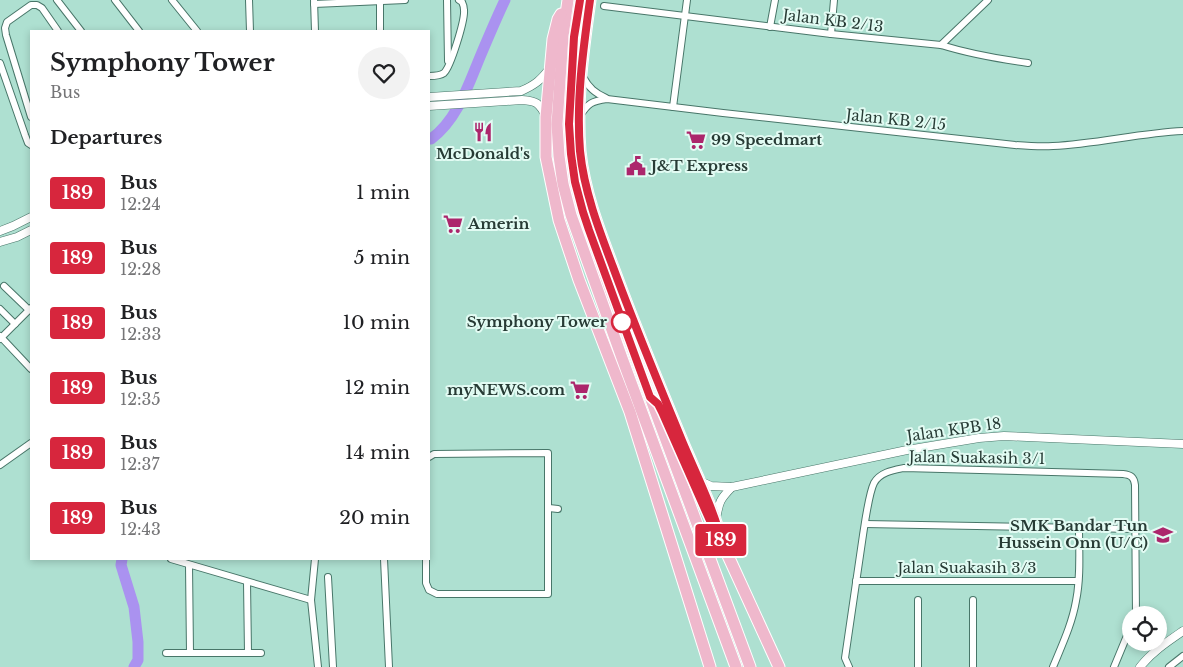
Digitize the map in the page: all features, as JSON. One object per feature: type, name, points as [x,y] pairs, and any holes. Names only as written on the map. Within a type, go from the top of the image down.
[{"type":"highway","points":[[580,0],[574,37],[569,124],[575,182],[586,221],[750,667]]},
{"type":"highway","points":[[590,0],[581,74],[579,119],[580,152],[589,198],[603,243],[716,520],[722,542]]},
{"type":"highway","points":[[568,1],[558,19],[554,32],[546,117],[546,157],[559,220],[579,280],[630,412],[710,667]]},
{"type":"highway","points":[[568,1],[562,36],[557,124],[559,156],[569,208],[736,667]]},
{"type":"highway","points":[[650,397],[658,404],[662,412],[711,523],[722,542],[778,665]]},
{"type":"street","points":[[57,0],[80,30]]},
{"type":"street","points":[[115,0],[137,30]]},
{"type":"street","points":[[172,0],[195,30]]},
{"type":"street","points":[[249,0],[250,30]]},
{"type":"street","points":[[315,30],[314,2],[405,0]]},
{"type":"street","points":[[447,0],[448,66]]},
{"type":"street","points":[[430,76],[439,76],[448,66],[459,36],[464,11],[462,2],[459,0]]},
{"type":"street","points":[[673,107],[687,0]]},
{"type":"street","points":[[770,27],[775,0]]},
{"type":"street","points":[[831,34],[834,0]]},
{"type":"street","points":[[941,45],[988,0]]},
{"type":"street","points":[[380,1],[380,30]]},
{"type":"street","points":[[30,114],[5,28],[7,22],[31,5],[37,5],[42,8],[57,30]]},
{"type":"street","name":"Jalan KB 2/13","points":[[604,6],[770,27],[941,45],[956,50],[1028,63]]},
{"type":"street","points":[[0,63],[30,144]]},
{"type":"street","points":[[430,97],[521,91],[534,86],[550,68]]},
{"type":"street","name":"Jalan KB 2/15","points":[[581,74],[587,85],[607,99],[1015,145],[1054,146],[1155,133],[1183,132]]},
{"type":"street","points":[[579,119],[586,107],[593,101],[607,99]]},
{"type":"street","points":[[430,106],[522,100],[534,101],[540,106],[546,117]]},
{"type":"street","points":[[0,231],[30,218]]},
{"type":"street","points":[[0,242],[30,230]]},
{"type":"street","points":[[4,286],[30,309],[0,338],[30,368]]},
{"type":"street","points":[[0,309],[15,324]]},
{"type":"street","name":"Jalan KPB 18","points":[[700,481],[711,486],[732,487],[907,450],[979,438],[1012,437],[1183,444]]},
{"type":"street","points":[[0,465],[30,443]]},
{"type":"street","points":[[426,560],[426,583],[429,590],[437,594],[548,594],[551,531],[548,454],[434,454],[430,456]]},
{"type":"street","name":"Jalan Suakasih 3/1","points":[[849,667],[845,658],[865,524],[874,483],[879,477],[894,470],[904,468],[1130,475],[1134,479],[1135,485],[1136,606]]},
{"type":"street","points":[[716,520],[718,504],[724,494],[732,487]]},
{"type":"street","points":[[549,508],[558,508]]},
{"type":"street","points":[[865,524],[1135,529]]},
{"type":"street","points":[[1053,667],[1071,623],[1076,600],[1079,528]]},
{"type":"street","points":[[174,560],[311,600]]},
{"type":"street","points":[[315,560],[311,600],[318,667]]},
{"type":"street","points":[[384,560],[390,667]]},
{"type":"street","points":[[189,565],[190,653]]},
{"type":"street","points":[[328,577],[333,667]]},
{"type":"street","name":"Jalan Suakasih 3/3","points":[[856,581],[1078,581]]},
{"type":"street","points":[[247,582],[248,653]]},
{"type":"street","points":[[918,600],[918,667]]},
{"type":"street","points":[[973,600],[973,667]]},
{"type":"street","points":[[1140,667],[1147,658],[1183,631]]},
{"type":"street","points":[[1114,667],[1122,648]]},
{"type":"street","points":[[166,652],[261,653]]},
{"type":"street","points":[[1169,667],[1183,656]]},
{"type":"waterway","points":[[430,139],[448,122],[461,102],[505,0]]},
{"type":"waterway","points":[[122,560],[121,565],[134,607],[138,642],[138,660],[134,667]]},
{"type":"bus line","name":"189","points":[[580,0],[574,37],[569,124],[575,182],[583,212],[650,397],[658,404],[662,412],[711,523],[722,542],[716,520],[603,243],[589,198],[580,152],[579,119],[581,74],[590,0]]},
{"type":"place","name":"McDonald's","points":[[483,132]]},
{"type":"place","name":"99 Speedmart","points":[[696,140]]},
{"type":"place","name":"J&T Express","points":[[636,166]]},
{"type":"place","name":"Amerin","points":[[453,224]]},
{"type":"place","name":"Symphony Tower","points":[[622,322]]},
{"type":"place","name":"myNEWS.com","points":[[580,390]]},
{"type":"place","name":"SMK Bandar Tun Hussein Onn (U/C)","points":[[1163,535]]}]
